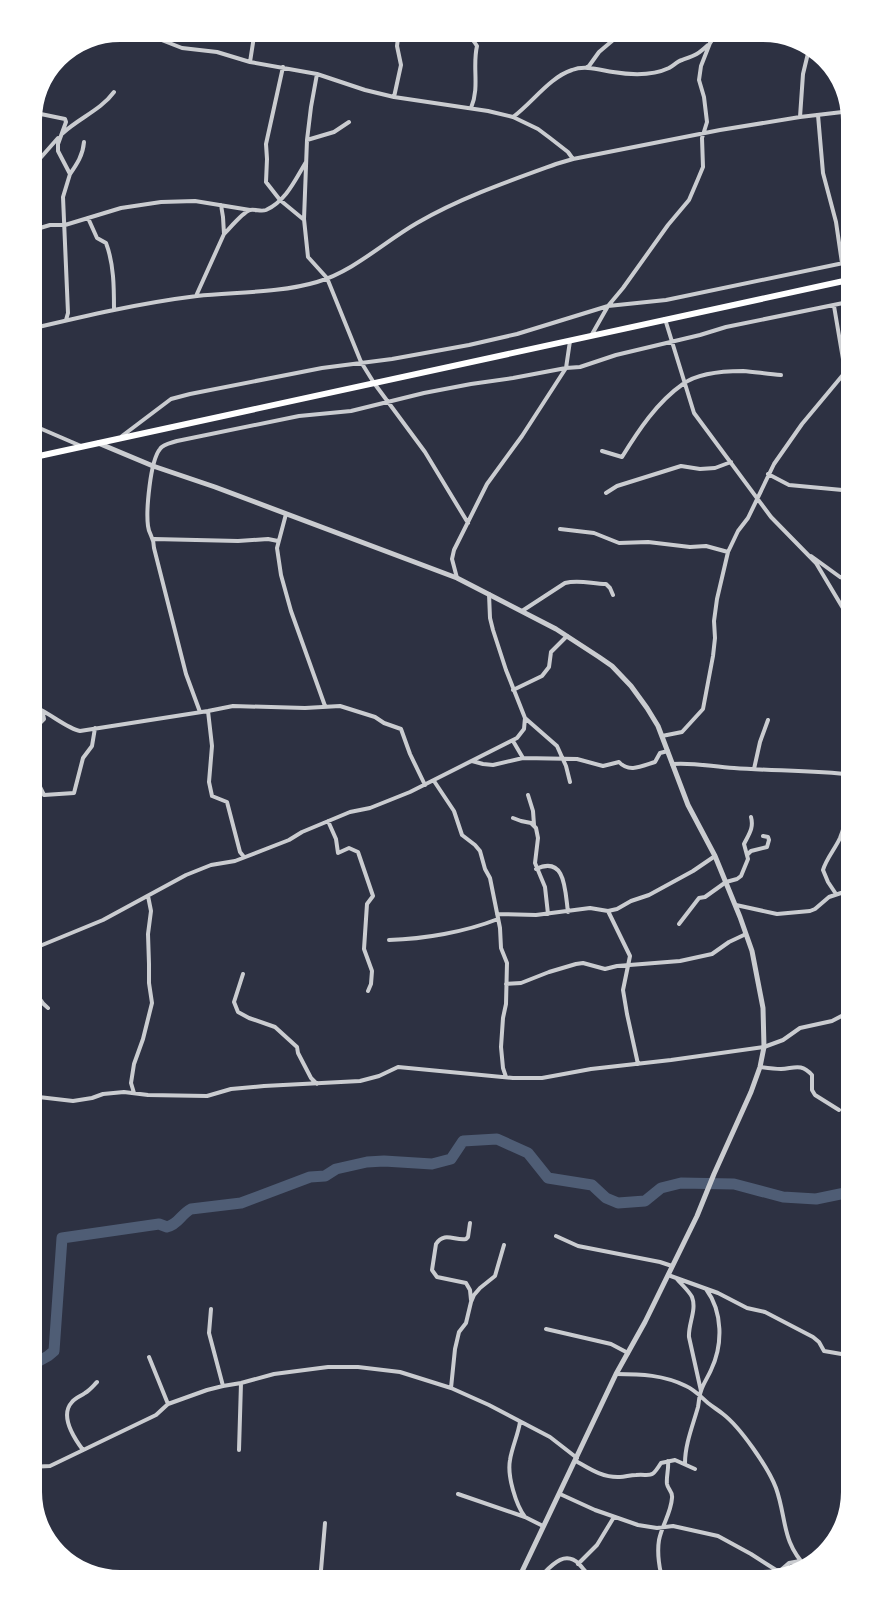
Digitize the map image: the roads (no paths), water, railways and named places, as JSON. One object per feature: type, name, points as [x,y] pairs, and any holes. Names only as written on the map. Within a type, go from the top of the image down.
[{"type":"main road","points":[[39,456],[844,281]]},
{"type":"street","points":[[159,39],[182,48],[217,52],[250,62],[317,74],[394,98],[472,108],[513,117],[538,129],[568,152],[573,159]]},
{"type":"street","points":[[250,62],[254,39]]},
{"type":"street","points":[[394,98],[401,65],[397,46],[398,39]]},
{"type":"street","points":[[472,108],[476,97],[477,80],[474,58],[477,46],[473,39]]},
{"type":"street","points":[[586,68],[613,39]]},
{"type":"street","points":[[591,336],[608,306],[624,288],[668,225],[689,200],[703,167],[704,134],[708,122],[699,80],[700,66],[713,39]]},
{"type":"street","points":[[513,117],[526,107],[554,79],[570,70],[586,68],[635,75],[660,71],[669,68],[681,60],[696,56],[710,43]]},
{"type":"street","points":[[800,117],[803,74],[808,52]]},
{"type":"street","points":[[283,67],[268,128],[266,182],[280,200],[304,219]]},
{"type":"street","points":[[317,74],[308,140],[304,219],[308,257],[327,278],[361,362],[374,383],[425,452],[468,523]]},
{"type":"street","points":[[39,159],[73,123],[96,109],[114,92]]},
{"type":"street","points":[[39,327],[114,310],[196,296],[307,284],[327,278],[361,260],[440,210],[527,174],[573,159],[800,117],[844,112]]},
{"type":"street","points":[[39,114],[65,119],[66,122],[60,135],[58,151],[70,174]]},
{"type":"street","points":[[121,437],[170,399],[242,383],[469,345],[517,334],[608,306],[666,300],[842,263],[836,222],[823,173],[818,115]]},
{"type":"street","points":[[308,140],[334,132],[349,122]]},
{"type":"street","points":[[66,320],[68,313],[63,197],[70,174],[81,156],[84,142]]},
{"type":"street","points":[[39,228],[50,225],[65,225],[121,208],[161,202],[194,201],[264,211],[287,194],[307,160]]},
{"type":"street","points":[[221,205],[224,234]]},
{"type":"street","points":[[196,296],[224,234],[242,215],[250,210]]},
{"type":"street","points":[[88,218],[97,238],[106,243],[109,250],[114,289],[114,310]]},
{"type":"street","points":[[200,712],[186,674],[154,548],[154,539],[148,529],[147,511],[153,466],[156,454],[161,447],[177,440],[299,416],[351,411],[471,384],[580,367],[616,355],[758,320],[844,304]]},
{"type":"street","points":[[834,306],[844,365]]},
{"type":"street","points":[[665,319],[694,412],[757,500],[816,563],[844,609]]},
{"type":"street","points":[[456,578],[452,560],[454,550],[487,484],[522,436],[566,368],[570,340]]},
{"type":"street","points":[[602,451],[622,457],[636,434],[662,403],[684,383],[702,376],[742,371],[781,375]]},
{"type":"street","points":[[662,736],[682,732],[700,714],[705,704],[713,656],[716,606],[728,552],[738,532],[748,518],[774,464],[802,424],[844,374]]},
{"type":"street","points":[[39,428],[81,446]]},
{"type":"street","points":[[96,443],[153,466],[215,487],[456,578],[522,611],[599,656],[622,676],[647,708],[662,736],[688,805],[736,905],[753,956],[763,1008],[764,1047],[760,1067],[697,1216],[616,1374],[521,1573]]},
{"type":"street","points":[[606,493],[617,486],[681,466],[700,469],[715,468],[731,462]]},
{"type":"street","points":[[768,474],[789,485],[844,490]]},
{"type":"street","points":[[286,514],[278,541],[278,556],[289,604],[325,706]]},
{"type":"street","points":[[560,528],[594,533],[619,543],[648,542],[706,546],[728,552]]},
{"type":"street","points":[[154,539],[278,541]]},
{"type":"street","points":[[806,552],[844,578]]},
{"type":"street","points":[[522,611],[570,582],[584,581],[591,584],[606,584],[613,595]]},
{"type":"street","points":[[489,594],[490,618],[493,630],[513,690],[525,718],[555,743],[563,758],[570,782]]},
{"type":"street","points":[[513,690],[542,676],[549,666],[551,652],[567,636]]},
{"type":"street","points":[[41,710],[76,730],[85,730],[132,724],[233,706],[346,707],[375,717],[384,723],[402,730],[410,754],[425,785]]},
{"type":"street","points":[[39,707],[44,716],[43,722],[39,724]]},
{"type":"street","points":[[208,711],[212,746],[209,782],[212,796],[227,802],[240,852],[244,857]]},
{"type":"street","points":[[39,946],[66,933],[102,920],[180,877],[200,869],[235,861],[289,840],[302,832],[350,812],[370,808],[434,781],[513,741],[524,729],[525,718]]},
{"type":"street","points":[[754,769],[768,720]]},
{"type":"street","points":[[39,786],[44,795],[74,793],[83,758],[92,746],[95,728]]},
{"type":"street","points":[[513,741],[523,758]]},
{"type":"street","points":[[472,761],[493,765],[523,758],[563,758],[577,759],[603,766],[619,762],[631,769],[655,762],[660,753],[668,751]]},
{"type":"street","points":[[672,764],[690,762],[734,768],[844,775]]},
{"type":"street","points":[[434,781],[454,811],[462,835],[480,851],[490,878],[498,917],[501,948],[507,963],[506,1004],[502,1018],[501,1048],[506,1077]]},
{"type":"street","points":[[528,795],[533,811],[534,825],[538,834],[536,869],[544,888],[548,914]]},
{"type":"street","points":[[513,818],[534,825]]},
{"type":"street","points":[[747,855],[744,844],[753,824],[751,818]]},
{"type":"street","points":[[836,894],[823,870],[840,839],[844,820]]},
{"type":"street","points":[[328,821],[336,840],[338,853],[349,848],[358,852],[374,896],[367,904],[365,929],[364,949],[372,971],[368,992]]},
{"type":"street","points":[[679,924],[699,898],[705,897],[726,882],[741,876],[747,855],[751,851],[766,847],[769,840],[768,837],[763,836]]},
{"type":"street","points":[[389,940],[430,937],[486,924],[498,917],[548,914],[590,908],[608,911],[616,909],[631,901],[649,895],[693,871],[714,856]]},
{"type":"street","points":[[536,869],[546,865],[554,866],[560,871],[568,912]]},
{"type":"street","points":[[736,905],[777,914],[789,913],[815,909],[829,897],[844,891]]},
{"type":"street","points":[[134,1093],[131,1083],[134,1064],[152,1004],[149,983],[148,934],[151,911],[148,896]]},
{"type":"street","points":[[608,911],[630,956],[623,990],[638,1064]]},
{"type":"street","points":[[506,984],[521,983],[576,964],[584,963],[605,969],[617,966],[680,961],[712,954],[728,942],[746,934]]},
{"type":"street","points":[[243,974],[234,1002],[238,1012],[275,1027],[296,1047],[311,1078],[317,1084]]},
{"type":"street","points":[[39,999],[48,1008]]},
{"type":"street","points":[[39,1097],[73,1102],[103,1094],[124,1092],[148,1095],[207,1096],[231,1089],[360,1081],[379,1076],[398,1067],[506,1077],[542,1078],[591,1069],[764,1047],[783,1040],[800,1028],[832,1021],[844,1015]]},
{"type":"street","points":[[760,1067],[782,1069],[794,1066],[808,1070],[812,1075],[812,1090],[815,1095],[839,1110]]},
{"type":"street","points":[[451,1388],[455,1349],[459,1332],[467,1318],[470,1290],[466,1283],[436,1277],[432,1270],[438,1240],[444,1237],[466,1239],[470,1223]]},
{"type":"street","points":[[556,1236],[578,1246],[672,1266]]},
{"type":"street","points":[[470,1302],[480,1288],[495,1276],[504,1245]]},
{"type":"street","points":[[668,1275],[724,1296],[747,1308],[765,1312],[817,1340],[824,1351],[844,1354]]},
{"type":"street","points":[[676,1278],[693,1299],[694,1304],[689,1337],[700,1394]]},
{"type":"street","points":[[685,1463],[690,1432],[700,1394],[714,1363],[720,1325],[716,1306],[706,1289]]},
{"type":"street","points":[[211,1309],[209,1334],[223,1386]]},
{"type":"street","points":[[546,1329],[611,1344],[628,1353]]},
{"type":"street","points":[[149,1357],[168,1404]]},
{"type":"street","points":[[39,1466],[50,1466],[156,1415],[168,1404],[207,1390],[274,1374],[350,1366],[400,1372],[451,1388],[489,1405],[558,1442],[577,1459],[603,1475],[620,1477],[649,1476],[654,1474],[661,1463],[675,1460],[695,1469]]},
{"type":"street","points":[[560,1494],[594,1510],[648,1527],[664,1526],[690,1529],[718,1536],[778,1571],[789,1563],[800,1561],[789,1543],[785,1532],[778,1495],[766,1467],[744,1436],[724,1414],[700,1394],[688,1387],[654,1375],[616,1374]]},
{"type":"street","points":[[83,1450],[77,1442],[68,1422],[67,1411],[74,1400],[98,1382]]},
{"type":"street","points":[[239,1450],[241,1383]]},
{"type":"street","points":[[520,1422],[509,1468],[514,1492],[520,1510],[525,1517]]},
{"type":"street","points":[[661,1573],[658,1550],[659,1539],[672,1499],[672,1494],[667,1485],[668,1461]]},
{"type":"street","points":[[458,1494],[525,1517],[544,1526]]},
{"type":"street","points":[[578,1564],[597,1545],[614,1517]]},
{"type":"street","points":[[321,1573],[325,1523]]},
{"type":"street","points":[[544,1573],[561,1558],[568,1558],[587,1573]]},
{"type":"waterway","points":[[39,1361],[54,1351],[62,1238],[159,1224],[167,1227],[174,1224],[191,1209],[241,1203],[310,1177],[325,1176],[336,1169],[367,1162],[384,1161],[432,1164],[451,1159],[463,1141],[497,1139],[528,1153],[548,1178],[592,1185],[606,1198],[618,1203],[645,1201],[661,1188],[681,1183],[734,1184],[783,1197],[816,1199],[844,1193]]}]
